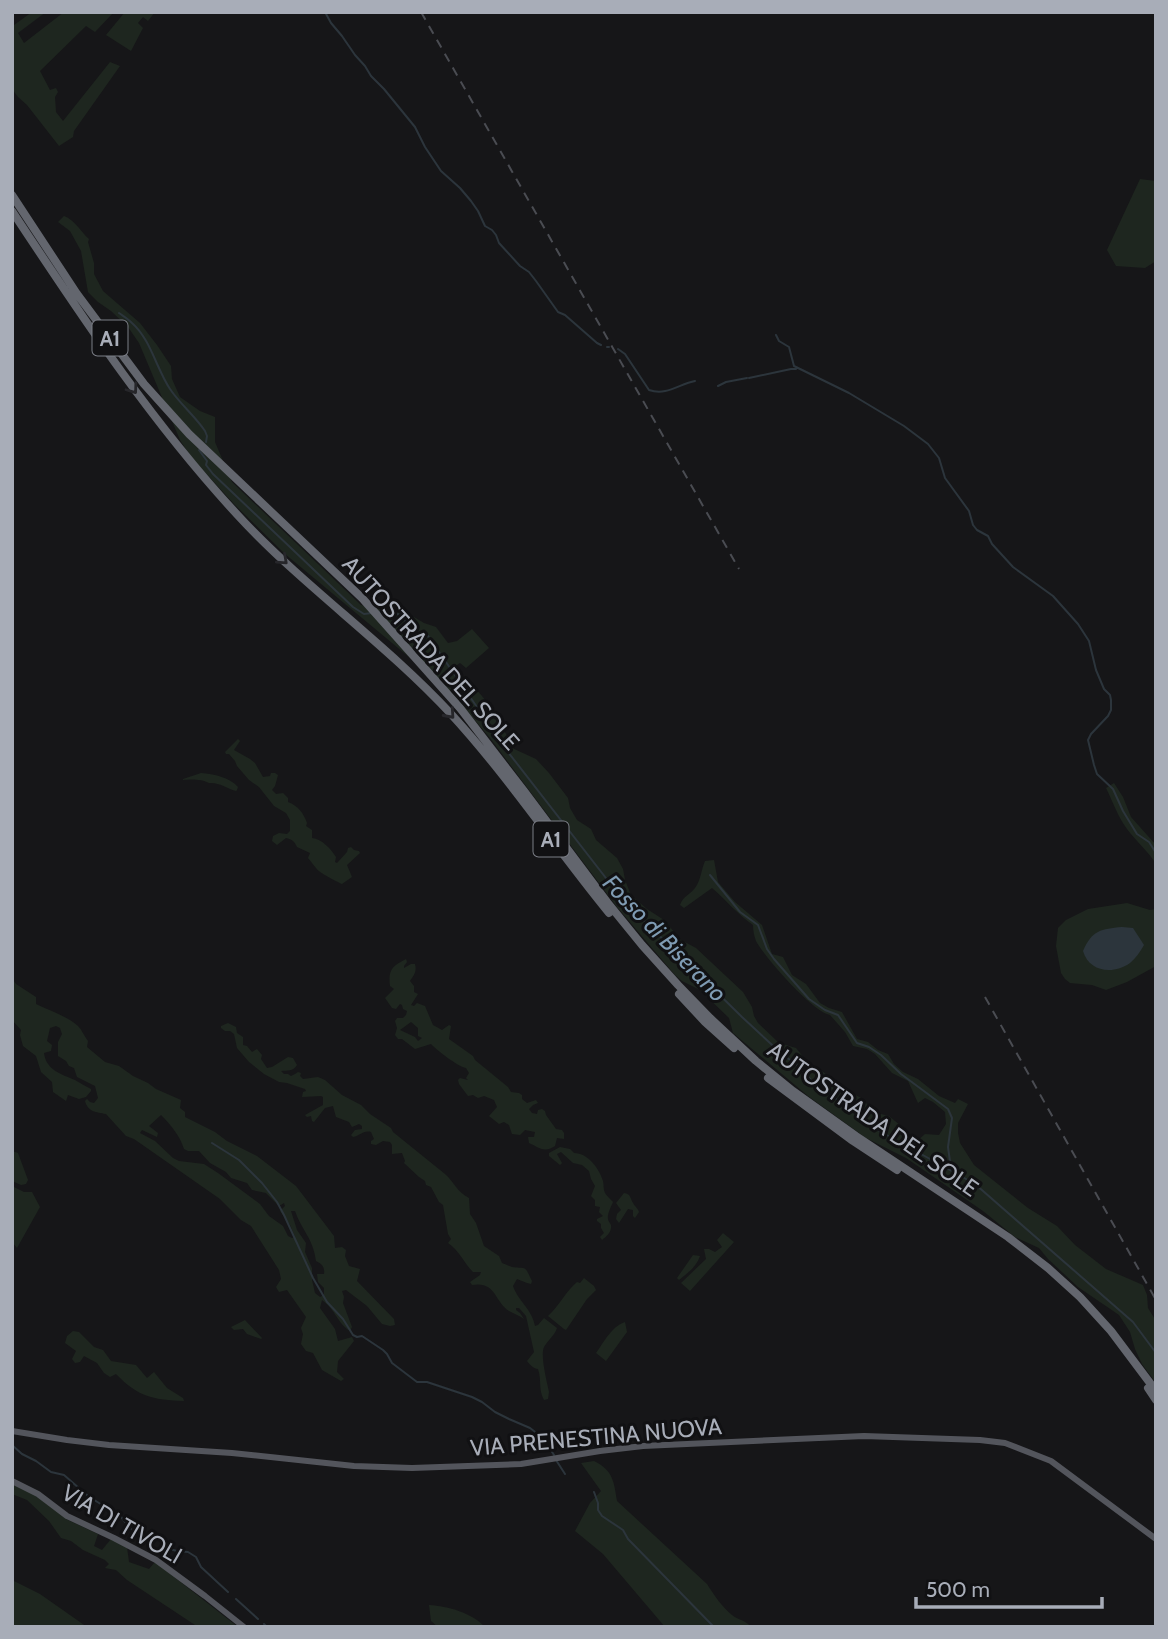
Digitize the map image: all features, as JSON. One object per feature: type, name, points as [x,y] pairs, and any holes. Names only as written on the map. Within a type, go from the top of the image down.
[{"type":"highway","name":"AUTOSTRADA DEL SOLE","points":[[12,195],[76,294],[145,384],[189,434],[371,608],[460,708],[642,946],[710,1018],[793,1091],[1008,1237],[1048,1268],[1080,1297],[1111,1331],[1156,1391]]},
{"type":"highway","name":"AUTOSTRADA DEL SOLE","points":[[12,211],[62,288],[141,400],[213,489],[270,548],[391,655],[454,718],[498,769],[638,948],[705,1022],[789,1095],[853,1141],[1004,1241],[1043,1272],[1076,1300],[1108,1335],[1138,1372],[1156,1400]]},
{"type":"main road","name":"VIA PRENESTINA NUOVA","points":[[12,1431],[91,1444],[232,1453],[354,1466],[433,1468],[509,1465],[636,1446],[856,1436],[980,1440],[1021,1448],[1056,1464],[1156,1539]]},
{"type":"main road","name":"VIA DI TIVOLI","points":[[12,1481],[38,1494],[68,1517],[156,1560],[244,1627]]},
{"type":"shaded area","points":[[32,12],[46,12],[18,33],[24,43],[64,12],[114,12],[95,32],[86,26],[40,71],[50,90],[56,88],[58,92],[55,97],[56,112],[63,121],[110,62],[120,66],[74,131],[73,137],[59,146],[12,89],[12,23],[14,25]]},
{"type":"shaded area","points":[[125,12],[155,12],[148,21],[143,17],[138,23],[143,28],[131,51],[106,35]]},
{"type":"shaded area","points":[[1140,179],[1156,181],[1156,261],[1145,268],[1116,266],[1107,250]]},
{"type":"shaded area","points":[[64,216],[89,239],[94,274],[103,291],[140,323],[171,366],[172,379],[180,397],[200,411],[215,417],[215,442],[232,482],[361,605],[404,611],[436,627],[448,643],[457,641],[472,629],[489,648],[466,668],[460,663],[457,665],[457,676],[484,698],[512,748],[536,759],[568,798],[577,820],[591,829],[596,840],[617,858],[631,895],[664,920],[681,940],[696,948],[743,992],[758,1023],[779,1043],[796,1048],[809,1064],[863,1099],[873,1112],[889,1116],[901,1126],[909,1139],[917,1141],[925,1134],[939,1135],[946,1124],[945,1112],[925,1098],[918,1103],[908,1081],[892,1073],[875,1054],[853,1046],[830,1015],[813,1005],[790,983],[756,941],[753,925],[712,888],[684,908],[680,905],[697,885],[705,861],[714,860],[718,882],[735,902],[762,925],[772,954],[783,957],[792,975],[806,984],[820,1003],[842,1012],[857,1039],[888,1054],[903,1072],[918,1079],[939,1096],[955,1103],[958,1099],[968,1104],[958,1123],[958,1133],[960,1143],[974,1165],[1028,1208],[1057,1226],[1075,1245],[1106,1269],[1143,1285],[1148,1308],[1156,1321],[1156,1383],[1142,1364],[1130,1332],[1119,1315],[1078,1287],[1039,1248],[1015,1237],[983,1211],[906,1158],[866,1138],[808,1096],[733,1033],[729,1018],[700,990],[675,975],[617,907],[490,738],[451,692],[285,554],[234,504],[191,457],[180,440],[139,343],[128,327],[88,292],[81,251],[70,231],[58,222]]},
{"type":"shaded area","points":[[238,739],[240,741],[234,750],[255,763],[263,777],[270,776],[271,773],[278,775],[272,790],[276,794],[283,793],[288,802],[300,810],[306,826],[312,830],[312,838],[329,848],[336,857],[335,862],[337,863],[348,848],[359,851],[347,865],[352,877],[342,884],[318,870],[308,858],[310,853],[297,847],[292,840],[286,838],[277,845],[272,841],[273,836],[290,831],[290,820],[286,813],[274,806],[259,787],[249,780],[229,754],[226,754]]},
{"type":"shaded area","points":[[201,773],[226,778],[238,787],[237,790],[200,780],[183,780]]},
{"type":"shaded area","points":[[1114,783],[1131,817],[1156,845],[1156,864],[1118,814],[1106,788]]},
{"type":"shaded area","points":[[1127,903],[1150,910],[1156,909],[1156,966],[1106,990],[1092,985],[1070,983],[1061,973],[1056,946],[1058,928],[1066,920],[1088,909]]},
{"type":"shaded area","points":[[1133,928],[1144,945],[1136,957],[1123,967],[1109,970],[1090,963],[1083,951],[1090,939],[1103,930]]},
{"type":"shaded area","points":[[406,959],[404,968],[415,964],[414,975],[410,981],[414,992],[418,994],[411,1005],[417,1003],[425,1006],[433,1025],[442,1030],[451,1026],[449,1039],[473,1056],[511,1092],[522,1095],[522,1099],[527,1103],[536,1100],[538,1103],[529,1109],[537,1114],[538,1110],[545,1111],[556,1129],[562,1130],[564,1139],[557,1138],[555,1146],[545,1149],[529,1143],[528,1137],[534,1137],[535,1132],[525,1130],[520,1135],[512,1134],[509,1125],[504,1122],[499,1124],[489,1116],[497,1107],[494,1100],[484,1096],[468,1096],[459,1084],[460,1078],[468,1080],[466,1078],[469,1073],[466,1068],[431,1044],[415,1049],[398,1039],[395,1035],[395,1021],[397,1018],[403,1018],[407,1011],[400,1004],[396,1009],[392,1008],[385,998],[394,989],[390,986],[390,972],[394,966]],"holes":[[[411,1022],[418,1028],[418,1036],[422,1038],[418,1041],[400,1030]]]},
{"type":"shaded area","points":[[12,978],[16,984],[36,997],[36,1004],[74,1022],[88,1041],[87,1047],[105,1062],[119,1066],[156,1089],[181,1100],[180,1108],[185,1112],[185,1117],[257,1156],[296,1186],[334,1236],[335,1248],[342,1247],[346,1250],[349,1266],[360,1269],[357,1281],[394,1319],[395,1325],[382,1324],[367,1306],[346,1290],[342,1291],[343,1303],[352,1327],[350,1331],[322,1300],[320,1308],[335,1329],[338,1341],[352,1337],[354,1341],[338,1361],[337,1372],[344,1379],[341,1381],[322,1370],[313,1353],[306,1351],[301,1344],[301,1328],[306,1317],[287,1290],[279,1292],[276,1287],[281,1279],[279,1270],[251,1226],[220,1199],[126,1136],[106,1114],[88,1107],[85,1101],[87,1099],[94,1103],[98,1098],[95,1086],[77,1077],[74,1068],[58,1056],[58,1042],[62,1034],[56,1026],[50,1028],[47,1041],[52,1045],[51,1051],[44,1053],[45,1059],[55,1071],[91,1091],[86,1097],[79,1099],[68,1095],[66,1101],[53,1092],[52,1082],[41,1072],[36,1056],[23,1046],[21,1030],[12,1020]],"holes":[[[161,1115],[175,1131],[184,1149],[199,1151],[231,1178],[247,1183],[252,1190],[266,1193],[279,1206],[284,1203],[285,1206],[280,1211],[295,1237],[288,1236],[283,1226],[269,1216],[260,1204],[218,1173],[204,1164],[173,1158],[155,1141],[140,1133],[142,1130],[157,1137],[158,1133],[149,1126]],[[291,1211],[295,1211],[312,1246],[316,1261],[323,1268],[324,1274],[317,1274],[318,1282],[324,1288],[324,1295],[320,1297],[315,1293],[312,1268],[305,1252],[306,1243],[297,1230]]]},
{"type":"shaded area","points":[[228,1023],[236,1027],[237,1033],[243,1037],[243,1045],[252,1052],[257,1049],[267,1068],[288,1057],[293,1058],[297,1065],[292,1070],[281,1071],[284,1074],[291,1076],[298,1072],[303,1079],[318,1077],[325,1080],[342,1095],[361,1105],[391,1128],[469,1198],[470,1214],[484,1246],[499,1256],[502,1263],[523,1268],[528,1272],[531,1284],[517,1279],[513,1286],[535,1326],[544,1318],[557,1328],[543,1351],[548,1399],[544,1400],[542,1396],[538,1369],[527,1361],[534,1352],[526,1316],[519,1308],[516,1310],[524,1319],[509,1311],[486,1286],[472,1285],[470,1282],[481,1272],[473,1272],[448,1243],[451,1239],[443,1205],[431,1187],[404,1163],[402,1153],[392,1154],[390,1142],[371,1144],[374,1139],[371,1132],[353,1137],[351,1135],[355,1130],[362,1129],[362,1126],[359,1124],[352,1127],[349,1122],[336,1117],[333,1106],[325,1108],[314,1122],[311,1116],[307,1117],[305,1115],[323,1105],[323,1097],[302,1097],[305,1089],[279,1082],[264,1074],[237,1048],[234,1034],[221,1028]]},
{"type":"shaded area","points":[[560,1147],[584,1156],[596,1166],[605,1193],[613,1202],[608,1217],[611,1230],[602,1240],[600,1237],[604,1233],[597,1219],[603,1216],[591,1196],[595,1186],[589,1171],[582,1165],[573,1163],[561,1152],[557,1154],[562,1163],[560,1165],[549,1156],[549,1153]]},
{"type":"shaded area","points":[[12,1151],[18,1153],[28,1180],[26,1184],[12,1181]]},
{"type":"shaded area","points":[[12,1186],[24,1192],[32,1192],[40,1207],[17,1248],[12,1242]]},
{"type":"shaded area","points":[[624,1193],[629,1195],[639,1212],[635,1218],[633,1210],[628,1209],[619,1223],[616,1219],[621,1210],[616,1203]]},
{"type":"shaded area","points":[[723,1233],[734,1242],[690,1291],[681,1283],[706,1259],[704,1249],[715,1252],[722,1247],[717,1240]]},
{"type":"shaded area","points":[[693,1255],[700,1256],[697,1263],[679,1280],[677,1278]]},
{"type":"shaded area","points":[[584,1278],[596,1290],[566,1330],[548,1316],[573,1286]]},
{"type":"shaded area","points":[[245,1320],[261,1339],[247,1334],[243,1329],[234,1330],[231,1327]]},
{"type":"shaded area","points":[[625,1322],[627,1332],[606,1361],[596,1353],[612,1331]]},
{"type":"shaded area","points":[[73,1331],[79,1332],[94,1347],[103,1350],[111,1361],[136,1365],[147,1378],[154,1372],[167,1388],[184,1401],[147,1396],[132,1388],[116,1374],[110,1377],[97,1363],[84,1356],[80,1362],[75,1363],[72,1359],[76,1351],[65,1343],[67,1336]]},
{"type":"shaded area","points":[[594,1461],[609,1473],[617,1501],[707,1584],[728,1612],[751,1627],[665,1627],[603,1554],[575,1531],[590,1503],[601,1491],[581,1463]]},
{"type":"shaded area","points":[[12,1484],[35,1495],[68,1520],[98,1534],[94,1546],[102,1550],[111,1539],[127,1547],[129,1562],[149,1569],[155,1562],[238,1627],[198,1627],[116,1570],[105,1568],[109,1564],[105,1560],[61,1538],[49,1521],[27,1500],[12,1494]]},
{"type":"shaded area","points":[[12,1580],[40,1594],[87,1627],[12,1627]]},
{"type":"shaded area","points":[[429,1605],[459,1611],[485,1627],[438,1627],[431,1621]]},
{"type":"waterway","points":[[325,12],[371,76],[415,127],[441,171],[471,201],[485,226],[492,230],[499,243],[529,272],[558,312],[601,345]]},
{"type":"waterway","name":"Fosso di Biserano","points":[[119,313],[139,330],[170,389],[205,431],[206,442]]},
{"type":"waterway","points":[[776,335],[779,341],[789,347],[794,366],[849,393],[904,426],[928,444],[939,458],[945,478],[969,511],[977,530],[988,536],[1013,567],[1053,596],[1078,624],[1089,641],[1096,670],[1111,700],[1108,716],[1088,740],[1097,774],[1113,789],[1137,834],[1149,842],[1156,853]]},
{"type":"waterway","points":[[618,349],[625,354],[649,390],[662,392],[695,381]]},
{"type":"waterway","points":[[749,378],[796,369]]},
{"type":"waterway","points":[[718,386],[747,378]]},
{"type":"waterway","name":"Fosso di Biserano","points":[[199,450],[213,474],[353,607],[364,614],[372,613]]},
{"type":"waterway","name":"Fosso di Biserano","points":[[378,612],[398,614],[412,628],[428,636],[508,752],[623,900],[742,1017],[811,1080],[876,1129],[975,1184],[1133,1322],[1156,1353]]},
{"type":"waterway","points":[[710,875],[740,912],[758,925],[767,949],[809,999],[838,1015],[857,1043],[881,1055],[901,1074],[948,1109],[952,1118],[948,1147],[951,1169]]},
{"type":"waterway","points":[[212,1143],[239,1160],[277,1202],[313,1278],[327,1302],[353,1335],[362,1336],[383,1350],[392,1363],[417,1382],[427,1382],[472,1397],[495,1412],[530,1428],[543,1438],[554,1455]]},
{"type":"waterway","points":[[12,1445],[51,1472],[64,1475],[88,1496],[121,1517],[131,1529],[148,1541]]},
{"type":"waterway","points":[[556,1460],[565,1474]]},
{"type":"waterway","points":[[594,1492],[602,1516],[623,1530],[628,1539],[714,1627]]},
{"type":"waterway","points":[[162,1547],[188,1552],[196,1557],[201,1567],[228,1592]]},
{"type":"waterway","points":[[236,1599],[258,1619]]},
{"type":"waterway","points":[[12,1624],[15,1627]]},
{"type":"waterway","points":[[264,1624],[267,1627]]},
{"type":"railway","points":[[421,12],[739,569]]},
{"type":"railway","points":[[985,997],[1156,1300]]}]
